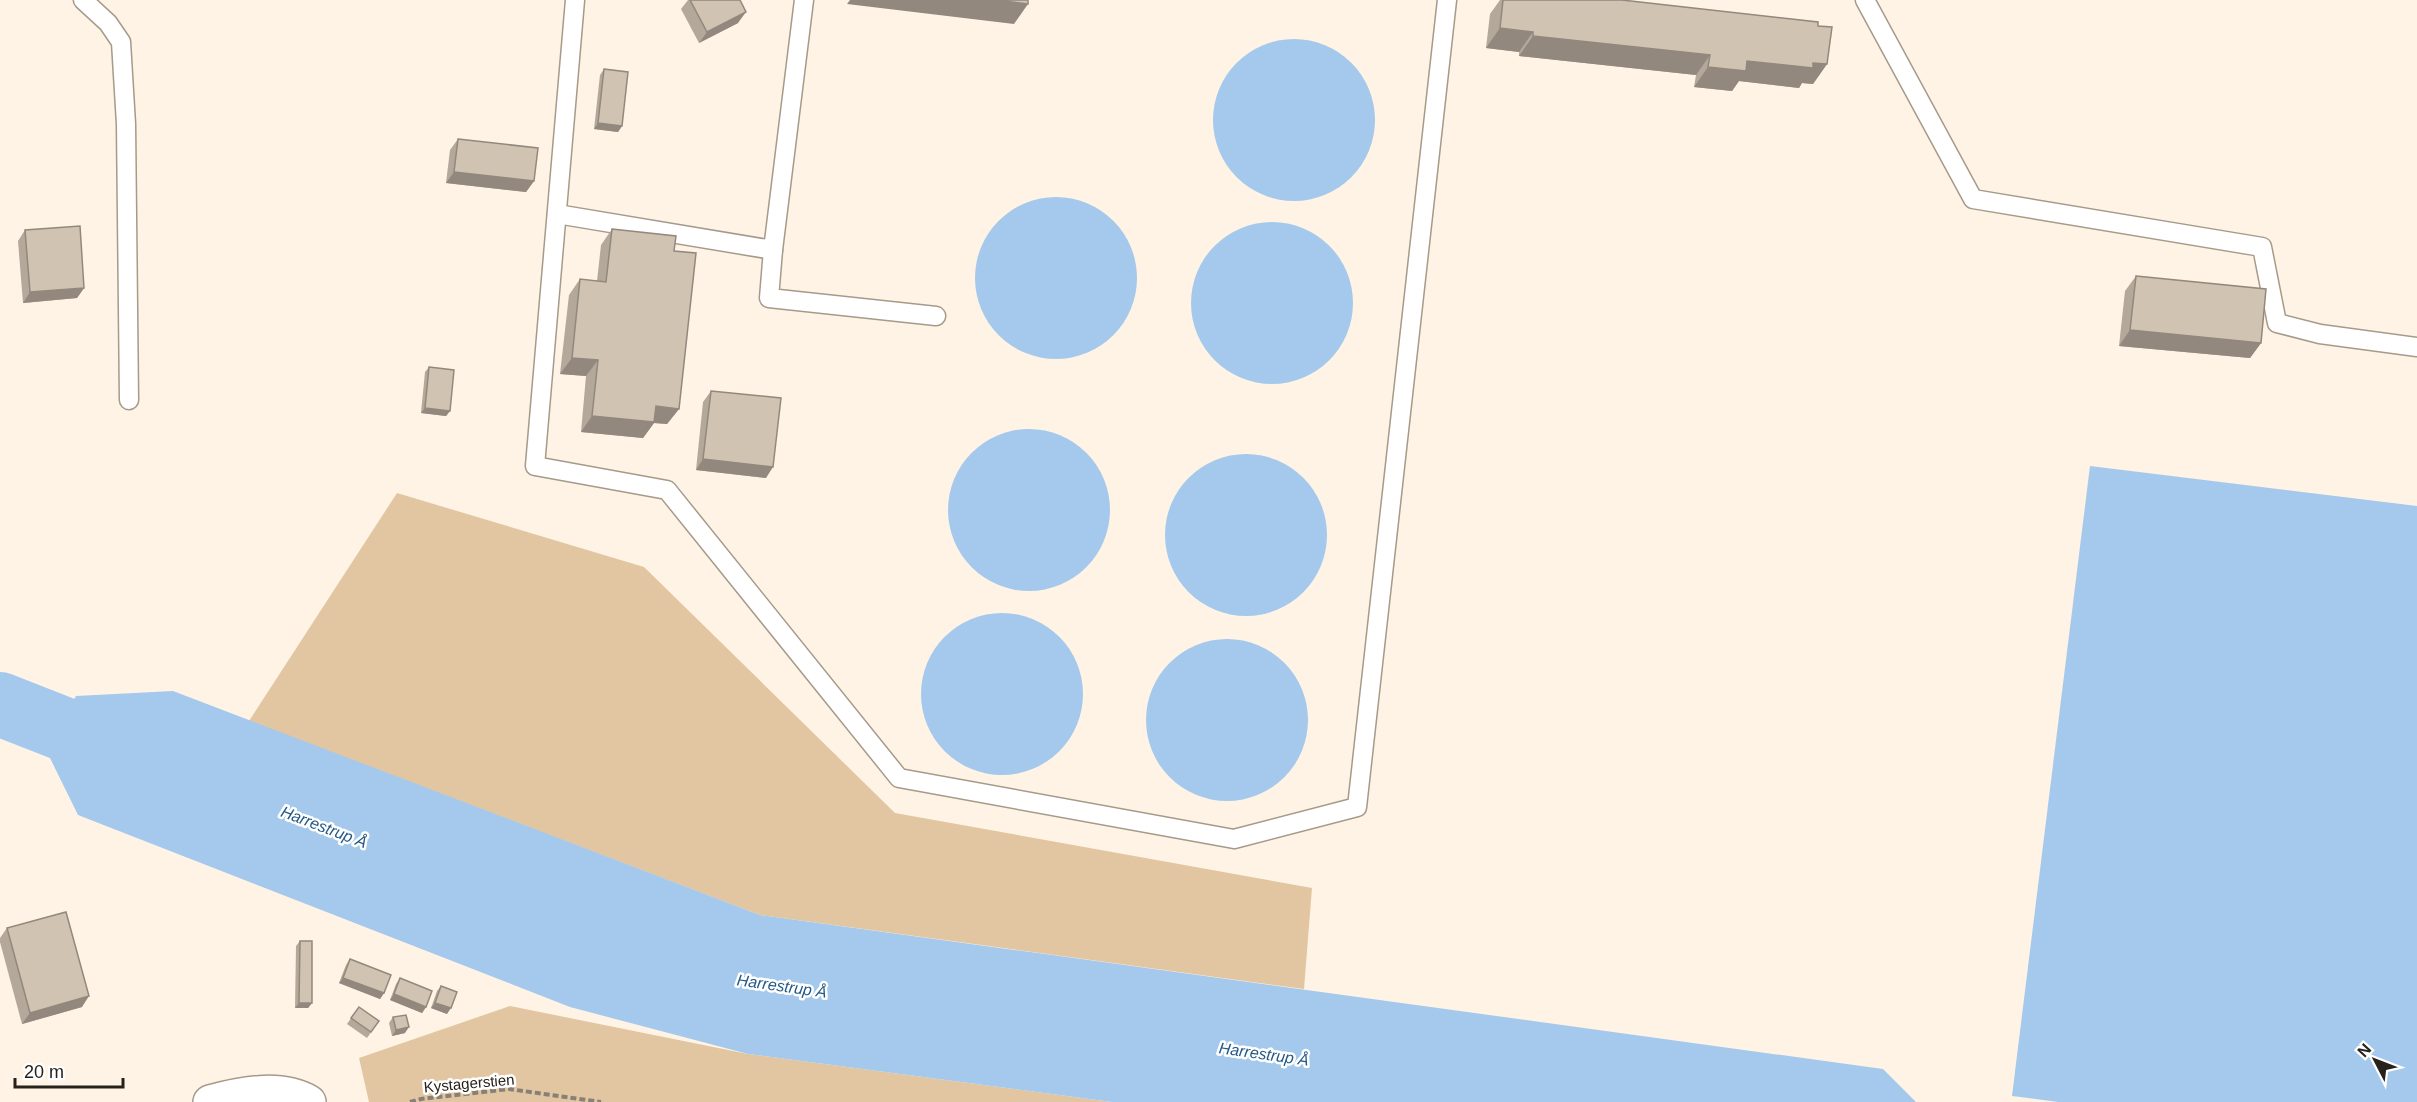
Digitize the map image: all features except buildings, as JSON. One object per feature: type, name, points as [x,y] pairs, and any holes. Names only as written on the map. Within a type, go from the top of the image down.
[{"type":"street","points":[[210,1102],[234,1096],[274,1092],[308,1101]]},
{"type":"lane","points":[[83,0],[108,23],[121,42],[126,124],[129,400]]},
{"type":"lane","points":[[575,0],[535,466],[667,490],[899,778],[1234,839],[1357,807],[1447,0]]},
{"type":"lane","points":[[804,0],[768,298],[936,316]]},
{"type":"lane","points":[[1865,0],[1973,199],[2262,247],[2277,323],[2320,334],[2417,347]]},
{"type":"lane","points":[[557,214],[773,250]]},
{"type":"path","name":"Kystagerstien","points":[[410,1102],[509,1089],[573,1100],[601,1102]]},
{"type":"shaded area","points":[[397,493],[644,567],[895,813],[1312,888],[1304,989],[760,915],[249,721]]},
{"type":"shaded area","points":[[510,1006],[748,1054],[1112,1102],[369,1102],[359,1058]]},
{"type":"water","points":[[1294,39],[1325,45],[1351,63],[1369,89],[1375,120],[1369,151],[1351,177],[1325,195],[1294,201],[1263,195],[1237,177],[1219,151],[1213,120],[1219,89],[1237,63],[1263,45]]},
{"type":"water","points":[[1056,197],[1087,203],[1113,221],[1131,247],[1137,278],[1131,309],[1113,335],[1087,353],[1056,359],[1025,353],[999,335],[981,309],[975,278],[981,247],[999,221],[1025,203]]},
{"type":"water","points":[[1272,222],[1303,228],[1329,246],[1347,272],[1353,303],[1347,334],[1329,360],[1303,378],[1272,384],[1241,378],[1215,360],[1197,334],[1191,303],[1197,272],[1215,246],[1241,228]]},
{"type":"water","points":[[1029,429],[1060,435],[1086,453],[1104,479],[1110,510],[1104,541],[1086,567],[1060,585],[1029,591],[998,585],[972,567],[954,541],[948,510],[954,479],[972,453],[998,435]]},
{"type":"water","points":[[1246,454],[1277,460],[1303,478],[1321,504],[1327,535],[1321,566],[1303,592],[1277,610],[1246,616],[1215,610],[1189,592],[1171,566],[1165,535],[1171,504],[1189,478],[1215,460]]},
{"type":"water","points":[[2090,466],[2417,506],[2417,1102],[2058,1102],[2012,1096]]},
{"type":"water","points":[[1002,613],[1033,619],[1059,637],[1077,663],[1083,694],[1077,725],[1059,751],[1033,769],[1002,775],[971,769],[945,751],[927,725],[921,694],[927,663],[945,637],[971,619]]},
{"type":"water","points":[[1227,639],[1258,645],[1284,663],[1302,689],[1308,720],[1302,751],[1284,777],[1258,795],[1227,801],[1196,795],[1170,777],[1152,751],[1146,720],[1152,689],[1170,663],[1196,645]]},
{"type":"water","points":[[173,691],[760,915],[1883,1069],[1916,1102],[1112,1102],[748,1054],[570,1007],[78,815],[49,756],[58,728],[76,696]]},
{"type":"waterway","name":"Harrestrup Å","points":[[0,704],[140,759]]}]
